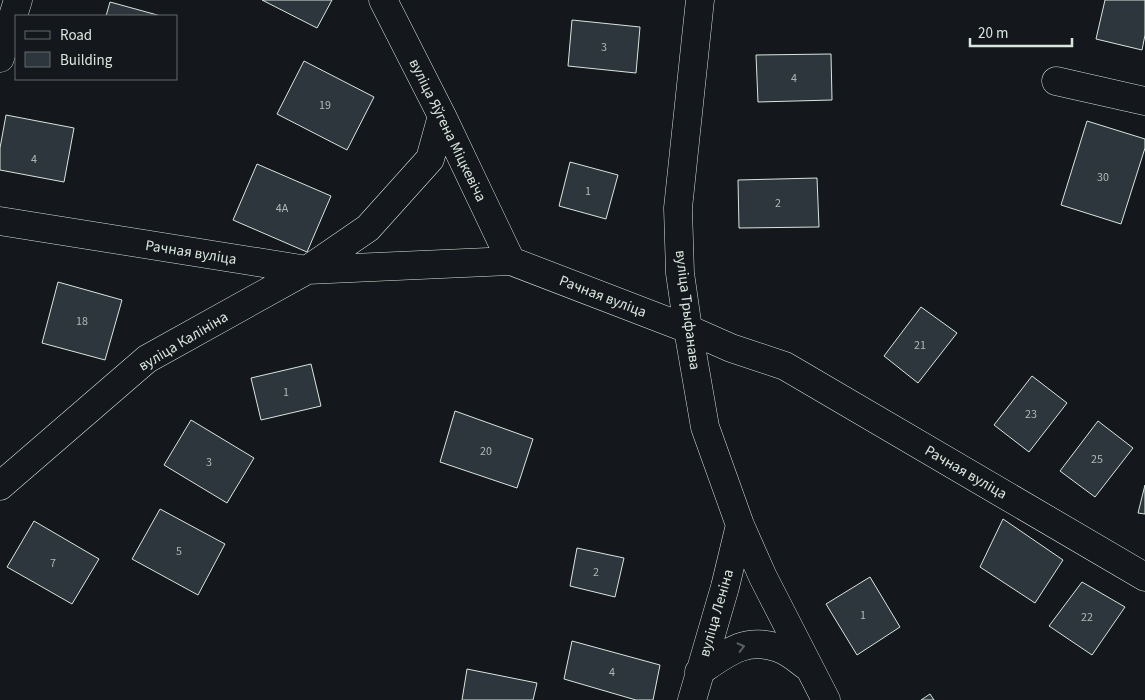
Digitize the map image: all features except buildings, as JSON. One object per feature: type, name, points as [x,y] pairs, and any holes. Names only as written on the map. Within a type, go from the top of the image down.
[{"type":"street","points":[[0,58],[18,0]]},
{"type":"street","name":"вуліца Яўгена Міцкевіча","points":[[382,0],[442,116],[511,261]]},
{"type":"street","name":"вуліца Трыфанава","points":[[700,0],[678,208],[680,273],[705,427],[740,526],[763,577],[826,700]]},
{"type":"street","points":[[1056,81],[1145,101]]},
{"type":"street","name":"вуліца Калініна","points":[[0,486],[147,359],[308,270],[368,228],[430,159],[442,116]]},
{"type":"street","name":"Рачная вуліца","points":[[0,221],[308,270],[511,261],[688,329],[732,348],[785,366],[1145,577]]},
{"type":"street","name":"вуліца Леніна","points":[[692,700],[725,587],[740,526]]},
{"type":"street","points":[[699,672],[730,650],[758,643],[780,648],[808,668]]}]
